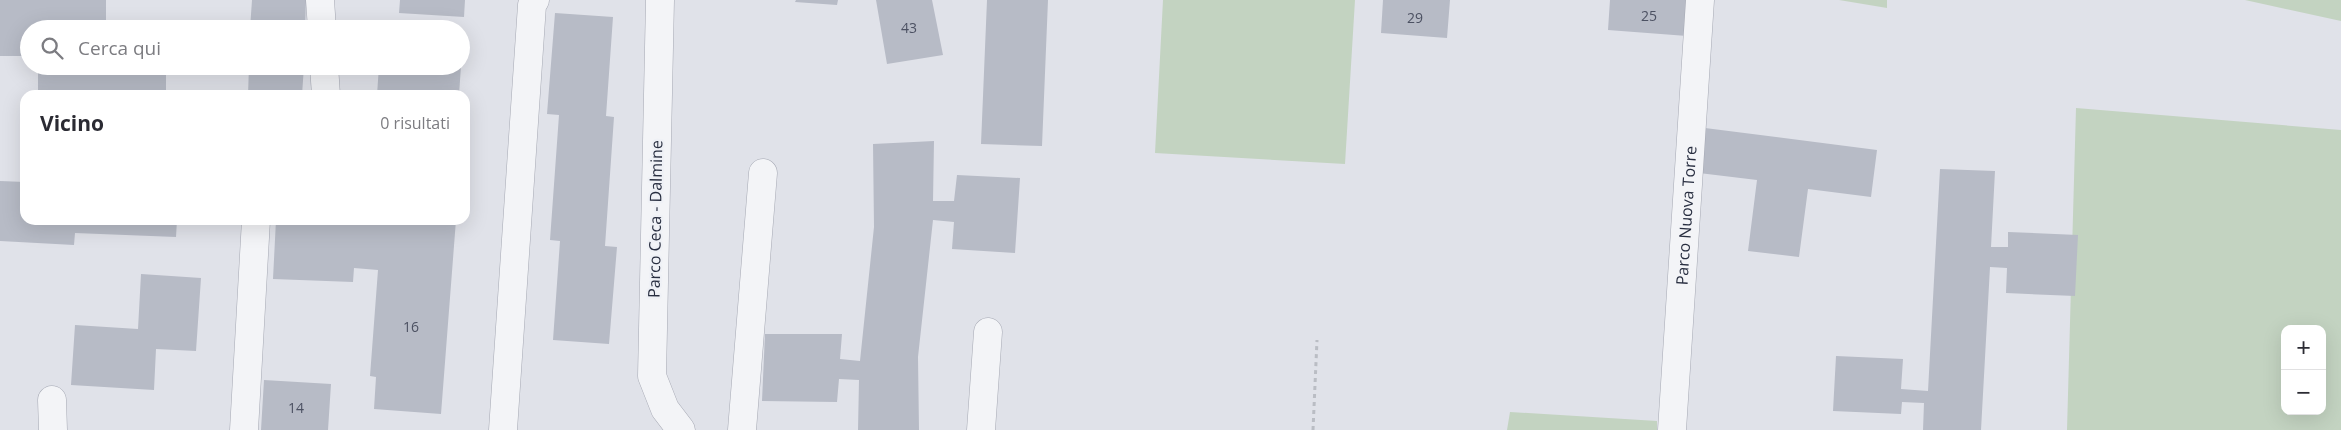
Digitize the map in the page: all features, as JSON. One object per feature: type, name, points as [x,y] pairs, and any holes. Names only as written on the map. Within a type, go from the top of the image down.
[{"type":"street","points":[[320,0],[321,20]]},
{"type":"street","points":[[503,430],[531,15],[535,0]]},
{"type":"street","name":"Parco Ceca - Dalmine","points":[[660,0],[652,376],[665,409],[681,430]]},
{"type":"street","name":"Parco Nuova Torre","points":[[1672,430],[1700,0]]},
{"type":"street","points":[[325,75],[326,90]]},
{"type":"street","points":[[742,430],[763,173]]},
{"type":"street","points":[[244,430],[256,225]]},
{"type":"street","points":[[981,430],[988,332]]},
{"type":"street","points":[[52,400],[53,430]]},
{"type":"path","points":[[1313,430],[1317,340]]},
{"type":"green space","points":[[1163,0],[1355,0],[1345,164],[1155,153]]},
{"type":"green space","points":[[1839,0],[1887,0],[1887,8]]},
{"type":"green space","points":[[2245,0],[2341,0],[2341,21]]},
{"type":"green space","points":[[2076,108],[2341,130],[2341,430],[2067,430]]},
{"type":"green space","points":[[1510,412],[1657,421],[1657,430],[1507,430]]},
{"type":"building","points":[[0,0],[106,0],[106,20],[20,20],[20,56],[0,56]]},
{"type":"building","points":[[252,0],[306,0],[305,20],[251,20]]},
{"type":"building","points":[[400,0],[465,0],[464,17],[399,13]]},
{"type":"building","points":[[796,0],[838,0],[837,5],[795,2]]},
{"type":"building","points":[[876,0],[932,0],[943,55],[887,64]]},
{"type":"building","points":[[987,0],[1048,0],[1042,146],[981,144]]},
{"type":"building","points":[[1383,0],[1450,0],[1447,38],[1381,33]]},
{"type":"building","points":[[1610,0],[1689,0],[1687,36],[1608,30]]},
{"type":"building","points":[[555,13],[613,17],[606,116],[614,117],[605,246],[617,247],[609,344],[553,340],[560,241],[550,240],[559,115],[547,114]]},
{"type":"building","points":[[38,75],[166,75],[166,90],[38,90]]},
{"type":"building","points":[[249,75],[303,75],[302,90],[248,90]]},
{"type":"building","points":[[378,75],[460,75],[459,90],[377,90]]},
{"type":"building","points":[[1705,128],[1877,150],[1871,197],[1808,189],[1799,257],[1748,251],[1757,180],[1699,173]]},
{"type":"building","points":[[934,141],[933,201],[954,201],[957,175],[1020,178],[1015,253],[952,249],[954,222],[933,220],[918,357],[919,430],[858,430],[859,380],[839,379],[837,402],[762,401],[765,334],[842,334],[840,359],[860,361],[874,227],[873,144]]},
{"type":"building","points":[[1940,169],[1995,171],[1991,247],[2008,247],[2008,232],[2078,235],[2075,296],[2006,293],[2007,268],[1990,267],[1981,430],[1923,430],[1924,403],[1902,402],[1901,414],[1833,411],[1836,356],[1903,359],[1901,389],[1928,391]]},
{"type":"building","points":[[0,181],[20,182],[20,225],[177,225],[176,237],[75,233],[74,245],[0,241]]},
{"type":"building","points":[[276,225],[456,225],[441,414],[374,409],[376,377],[370,376],[378,270],[354,268],[353,282],[273,279]]},
{"type":"building","points":[[141,274],[201,278],[196,351],[156,349],[154,390],[71,385],[75,325],[138,329]]},
{"type":"building","points":[[264,380],[331,384],[328,430],[261,430]]}]
